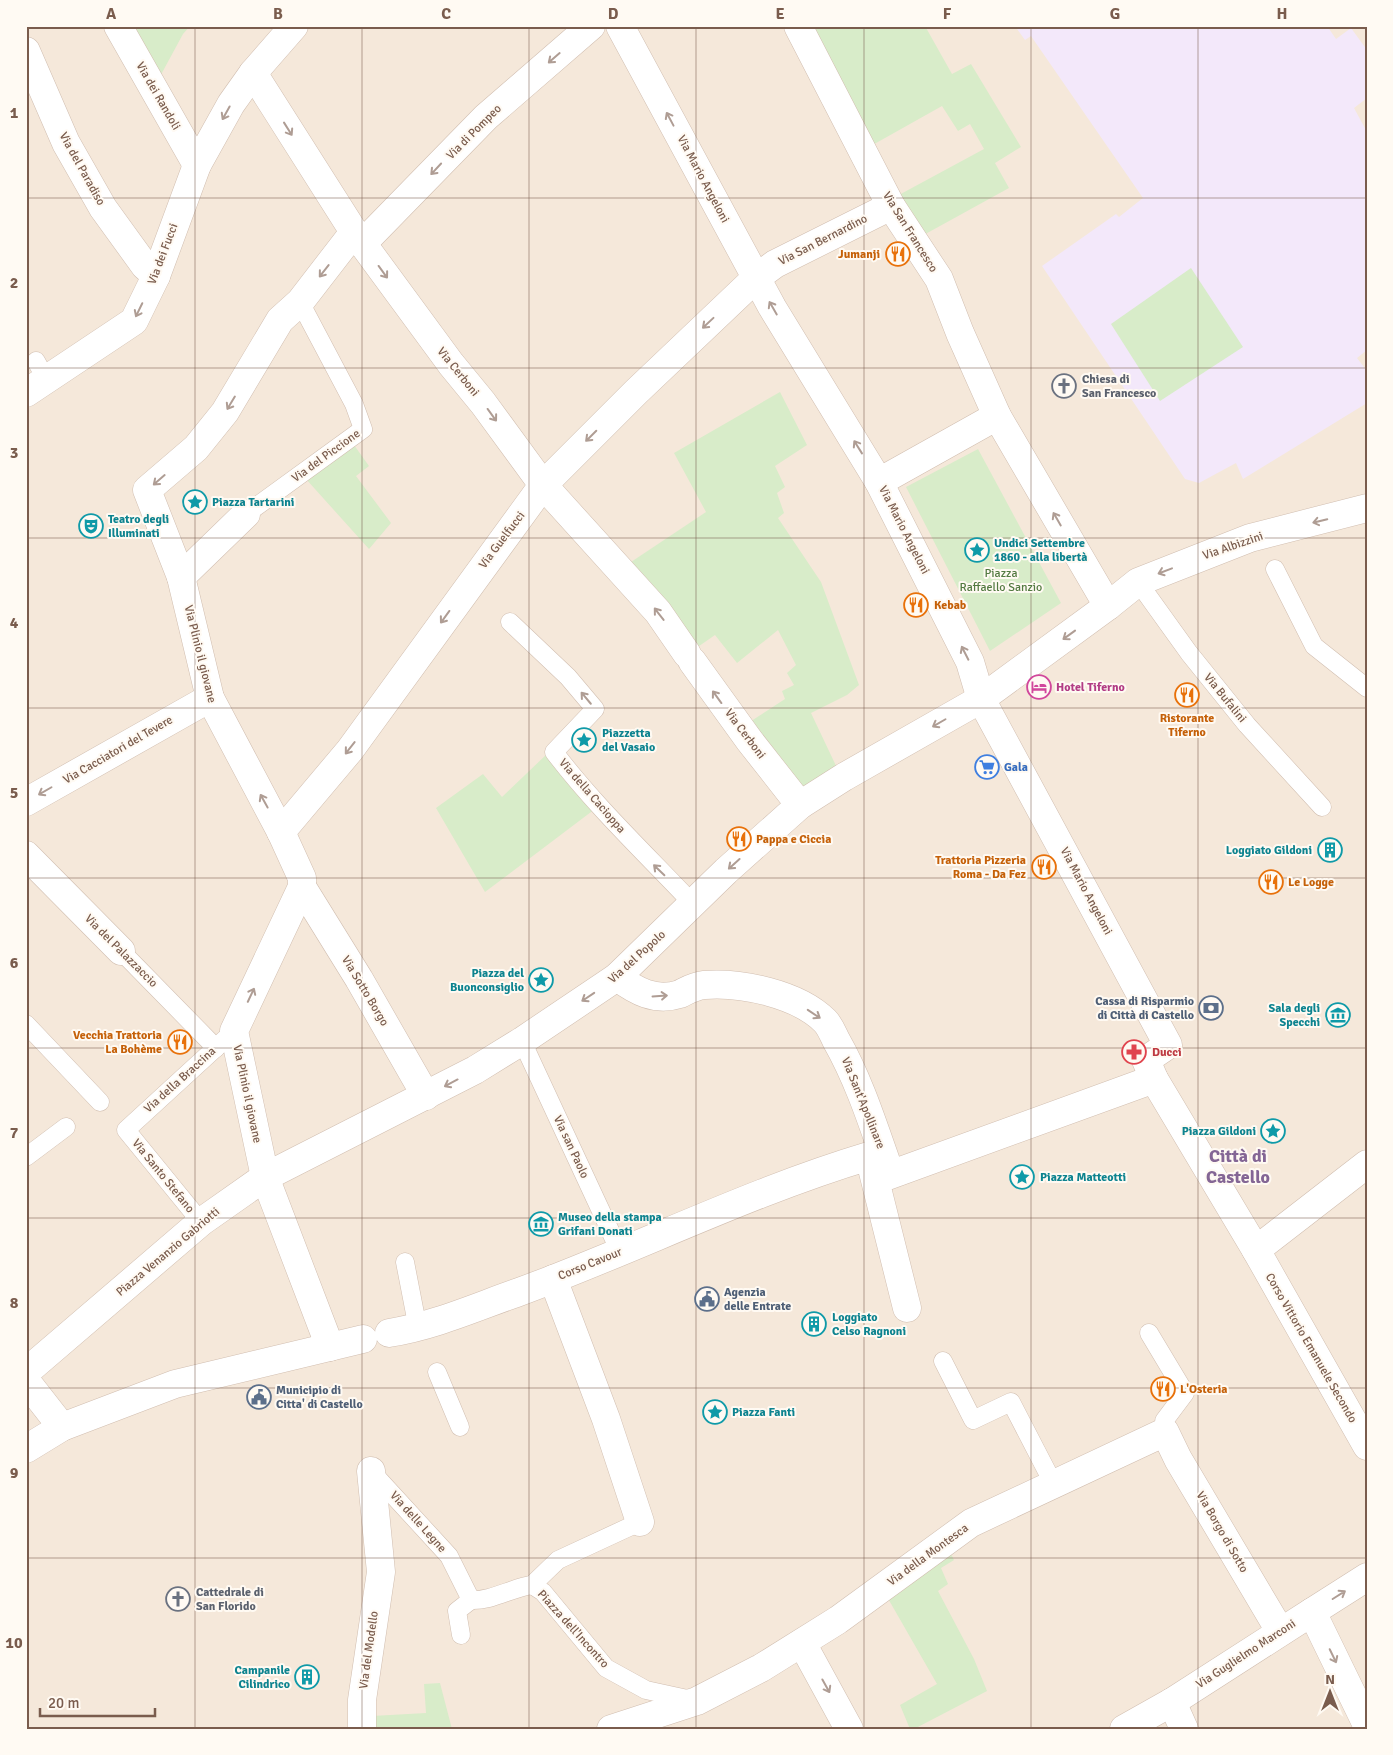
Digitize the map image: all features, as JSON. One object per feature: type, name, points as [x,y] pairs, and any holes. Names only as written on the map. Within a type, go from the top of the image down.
[{"type":"street","name":"Via dei Randoli","points":[[118,26],[197,165]]},
{"type":"street","name":"Via di Pompeo","points":[[358,238],[486,117],[592,26]]},
{"type":"street","name":"Via Mario Angeloni","points":[[620,26],[756,278],[879,482],[970,662],[981,699],[1168,1045]]},
{"type":"street","name":"Via San Francesco","points":[[798,26],[891,206],[939,279],[960,333],[997,416]]},
{"type":"street","name":"Via dei Fucci","points":[[36,378],[134,320],[156,276],[197,165],[231,104],[283,30]]},
{"type":"street","name":"Via del Paradiso","points":[[26,51],[66,143],[103,208],[145,266],[156,276]]},
{"type":"street","name":"Via Cerboni","points":[[253,73],[358,238],[543,485],[658,612],[749,740],[800,805]]},
{"type":"street","name":"Via San Bernardino","points":[[756,278],[775,264],[891,206]]},
{"type":"street","name":"Via Plinio il giovane","points":[[265,1177],[225,1040],[302,887],[302,878],[281,832],[210,698],[181,577],[147,490],[196,448],[225,412],[280,320],[300,302],[358,238]]},
{"type":"street","name":"Via Guelfucci","points":[[281,832],[350,750],[543,485],[636,392],[756,278]]},
{"type":"street","points":[[879,482],[997,416],[1108,606],[981,699]]},
{"type":"street","name":"Via Albizzini","points":[[1108,606],[1138,582],[1250,538],[1367,508]]},
{"type":"street","points":[[181,577],[246,514]]},
{"type":"street","name":"Via Cacciatori del Tevere","points":[[26,802],[210,698]]},
{"type":"street","name":"Via del Popolo","points":[[265,1177],[426,1096],[522,1042],[617,978],[694,905],[726,871],[800,805],[844,777],[981,699]]},
{"type":"street","name":"Via del Palazzaccio","points":[[26,855],[121,951]]},
{"type":"street","name":"Via Sotto Borgo","points":[[302,887],[359,979],[426,1096]]},
{"type":"street","name":"Via Sant'Apollinare","points":[[617,978],[635,990],[654,997],[678,994],[695,986],[716,984],[752,987],[797,1002],[825,1021],[852,1067],[883,1176]]},
{"type":"street","name":"Corso Vittorio Emanuele Secondo","points":[[1168,1045],[1146,1060],[1154,1079],[1256,1250],[1367,1446]]},
{"type":"street","points":[[907,1308],[883,1176],[1154,1079]]},
{"type":"street","name":"Corso Cavour","points":[[390,1333],[421,1331],[844,1164],[869,1156],[883,1176]]},
{"type":"street","points":[[1256,1250],[1367,1164]]},
{"type":"street","points":[[265,1177],[327,1353]]},
{"type":"street","name":"Piazza Venanzio Gabriotti","points":[[26,1372],[201,1222],[265,1177]]},
{"type":"street","points":[[553,1279],[606,1419],[640,1522]]},
{"type":"street","points":[[26,1449],[62,1426],[175,1384],[327,1353],[363,1339]]},
{"type":"street","points":[[26,1381],[62,1426]]},
{"type":"street","name":"Via della Montesca","points":[[611,1729],[700,1700],[761,1668],[802,1643],[877,1592],[971,1523],[1165,1432]]},
{"type":"street","name":"Via Borgo di Sotto","points":[[1165,1432],[1178,1458],[1280,1631]]},
{"type":"street","name":"Via del Modello","points":[[362,1729],[362,1700],[381,1572],[371,1471]]},
{"type":"street","name":"Via Guglielmo Marconi","points":[[1124,1729],[1172,1702],[1280,1631],[1367,1578]]},
{"type":"street","points":[[1312,1612],[1367,1725]]},
{"type":"street","points":[[802,1643],[849,1729]]},
{"type":"street","points":[[1172,1702],[1184,1729]]},
{"type":"lane","name":"Via del Piccione","points":[[246,514],[363,429],[354,404],[300,302]]},
{"type":"lane","points":[[1275,569],[1314,646],[1367,688]]},
{"type":"lane","name":"Via Bufalini","points":[[1138,582],[1189,653],[1247,725],[1322,807]]},
{"type":"lane","name":"Via della Cacioppa","points":[[510,622],[568,677],[595,709],[554,752],[573,777],[642,853],[694,905]]},
{"type":"lane","name":"Via del Palazzaccio","points":[[121,951],[225,1040]]},
{"type":"lane","points":[[26,1024],[100,1102]]},
{"type":"lane","name":"Via della Braccina","points":[[126,1130],[225,1040]]},
{"type":"lane","name":"Via san Paolo","points":[[522,1042],[620,1252]]},
{"type":"lane","points":[[26,1157],[66,1127]]},
{"type":"lane","name":"Via Santo Stefano","points":[[126,1130],[201,1222]]},
{"type":"lane","points":[[405,1262],[421,1331]]},
{"type":"lane","points":[[1149,1332],[1185,1393],[1164,1422],[1165,1432]]},
{"type":"lane","points":[[943,1361],[973,1420],[1011,1402],[1054,1485]]},
{"type":"lane","points":[[438,1372],[460,1426]]},
{"type":"lane","name":"Via delle Legne","points":[[371,1471],[449,1556],[471,1600]]},
{"type":"lane","points":[[461,1635],[457,1611],[471,1600],[484,1600],[515,1587],[532,1585],[558,1560],[640,1522]]},
{"type":"lane","name":"Piazza dell'Incontro","points":[[532,1585],[543,1592],[606,1668],[646,1690],[700,1700]]},
{"type":"shaded area","points":[[26,26],[1367,26],[1367,1729],[26,1729]]},
{"type":"shaded area","points":[[1015,26],[1327,26],[1336,39],[1351,28],[1367,50],[1367,98],[1354,108],[1367,132],[1367,350],[1357,358],[1367,371],[1367,403],[1243,479],[1236,463],[1199,483],[1185,479],[1042,266],[1116,214],[1119,217],[1143,198],[1031,36],[1025,40]]},
{"type":"green space","points":[[127,26],[190,26],[183,34],[157,82]]},
{"type":"green space","points":[[810,26],[925,26],[952,74],[971,64],[1021,147],[995,163],[1009,188],[920,237],[897,196],[984,149],[970,124],[958,131],[942,106],[869,147]]},
{"type":"green space","points":[[1191,268],[1243,347],[1160,401],[1111,324]]},
{"type":"green space","points":[[780,392],[807,445],[775,466],[785,487],[777,493],[784,513],[778,518],[821,582],[859,685],[847,695],[811,713],[838,770],[799,795],[745,725],[785,699],[782,691],[794,685],[787,673],[796,665],[778,630],[737,663],[715,635],[692,651],[628,564],[706,512],[674,453]]},
{"type":"green space","points":[[354,445],[369,466],[356,476],[391,523],[369,549],[306,479]]},
{"type":"green space","name":"Piazza Raffaello Sanzio","points":[[978,449],[1061,603],[990,651],[906,487]]},
{"type":"green space","points":[[548,753],[595,809],[485,892],[436,808],[483,774],[502,797]]},
{"type":"green space","points":[[948,1548],[954,1560],[941,1568],[948,1584],[938,1591],[974,1659],[987,1691],[914,1729],[910,1729],[900,1705],[937,1684],[886,1595]]},
{"type":"green space","points":[[440,1683],[452,1729],[372,1729],[372,1716],[426,1713],[424,1684]]},
{"type":"place","name":"Jumanji","points":[[898,254]]},
{"type":"place","name":"Chiesa di San Francesco","points":[[1064,386]]},
{"type":"place","name":"Piazza Tartarini","points":[[195,502]]},
{"type":"place","name":"Teatro degli Illuminati","points":[[91,526]]},
{"type":"place","name":"Undici Settembre 1860 - alla libertà","points":[[977,550]]},
{"type":"place","name":"Kebab","points":[[916,605]]},
{"type":"place","name":"Hotel Tiferno","points":[[1039,687]]},
{"type":"place","name":"Ristorante Tiferno","points":[[1187,695]]},
{"type":"place","name":"Piazzetta del Vasaio","points":[[584,740]]},
{"type":"place","name":"Gala","points":[[987,767]]},
{"type":"place","name":"Pappa e Ciccia","points":[[739,839]]},
{"type":"place","name":"Loggiato Gildoni","points":[[1330,850]]},
{"type":"place","name":"Trattoria Pizzeria Roma - Da Fez","points":[[1044,867]]},
{"type":"place","name":"Le Logge","points":[[1271,882]]},
{"type":"place","name":"Piazza del Buonconsiglio","points":[[541,980]]},
{"type":"place","name":"Cassa di Risparmio di Città di Castello","points":[[1211,1008]]},
{"type":"place","name":"Sala degli Specchi","points":[[1338,1015]]},
{"type":"place","name":"Vecchia Trattoria La Bohème","points":[[180,1042]]},
{"type":"place","name":"Ducci","points":[[1134,1052]]},
{"type":"place","name":"Piazza Gildoni","points":[[1273,1131]]},
{"type":"place","name":"Piazza Matteotti","points":[[1022,1177]]},
{"type":"place","name":"Museo della stampa Grifani Donati","points":[[541,1224]]},
{"type":"place","name":"Agenzia delle Entrate","points":[[707,1299]]},
{"type":"place","name":"Loggiato Celso Ragnoni","points":[[814,1324]]},
{"type":"place","name":"L'Osteria","points":[[1163,1389]]},
{"type":"place","name":"Municipio di Citta' di Castello","points":[[259,1397]]},
{"type":"place","name":"Piazza Fanti","points":[[715,1412]]},
{"type":"place","name":"Cattedrale di San Florido","points":[[178,1599]]},
{"type":"place","name":"Campanile Cilindrico","points":[[307,1677]]},
{"type":"district","name":"Città di Castello","points":[[1238,1166]]}]
